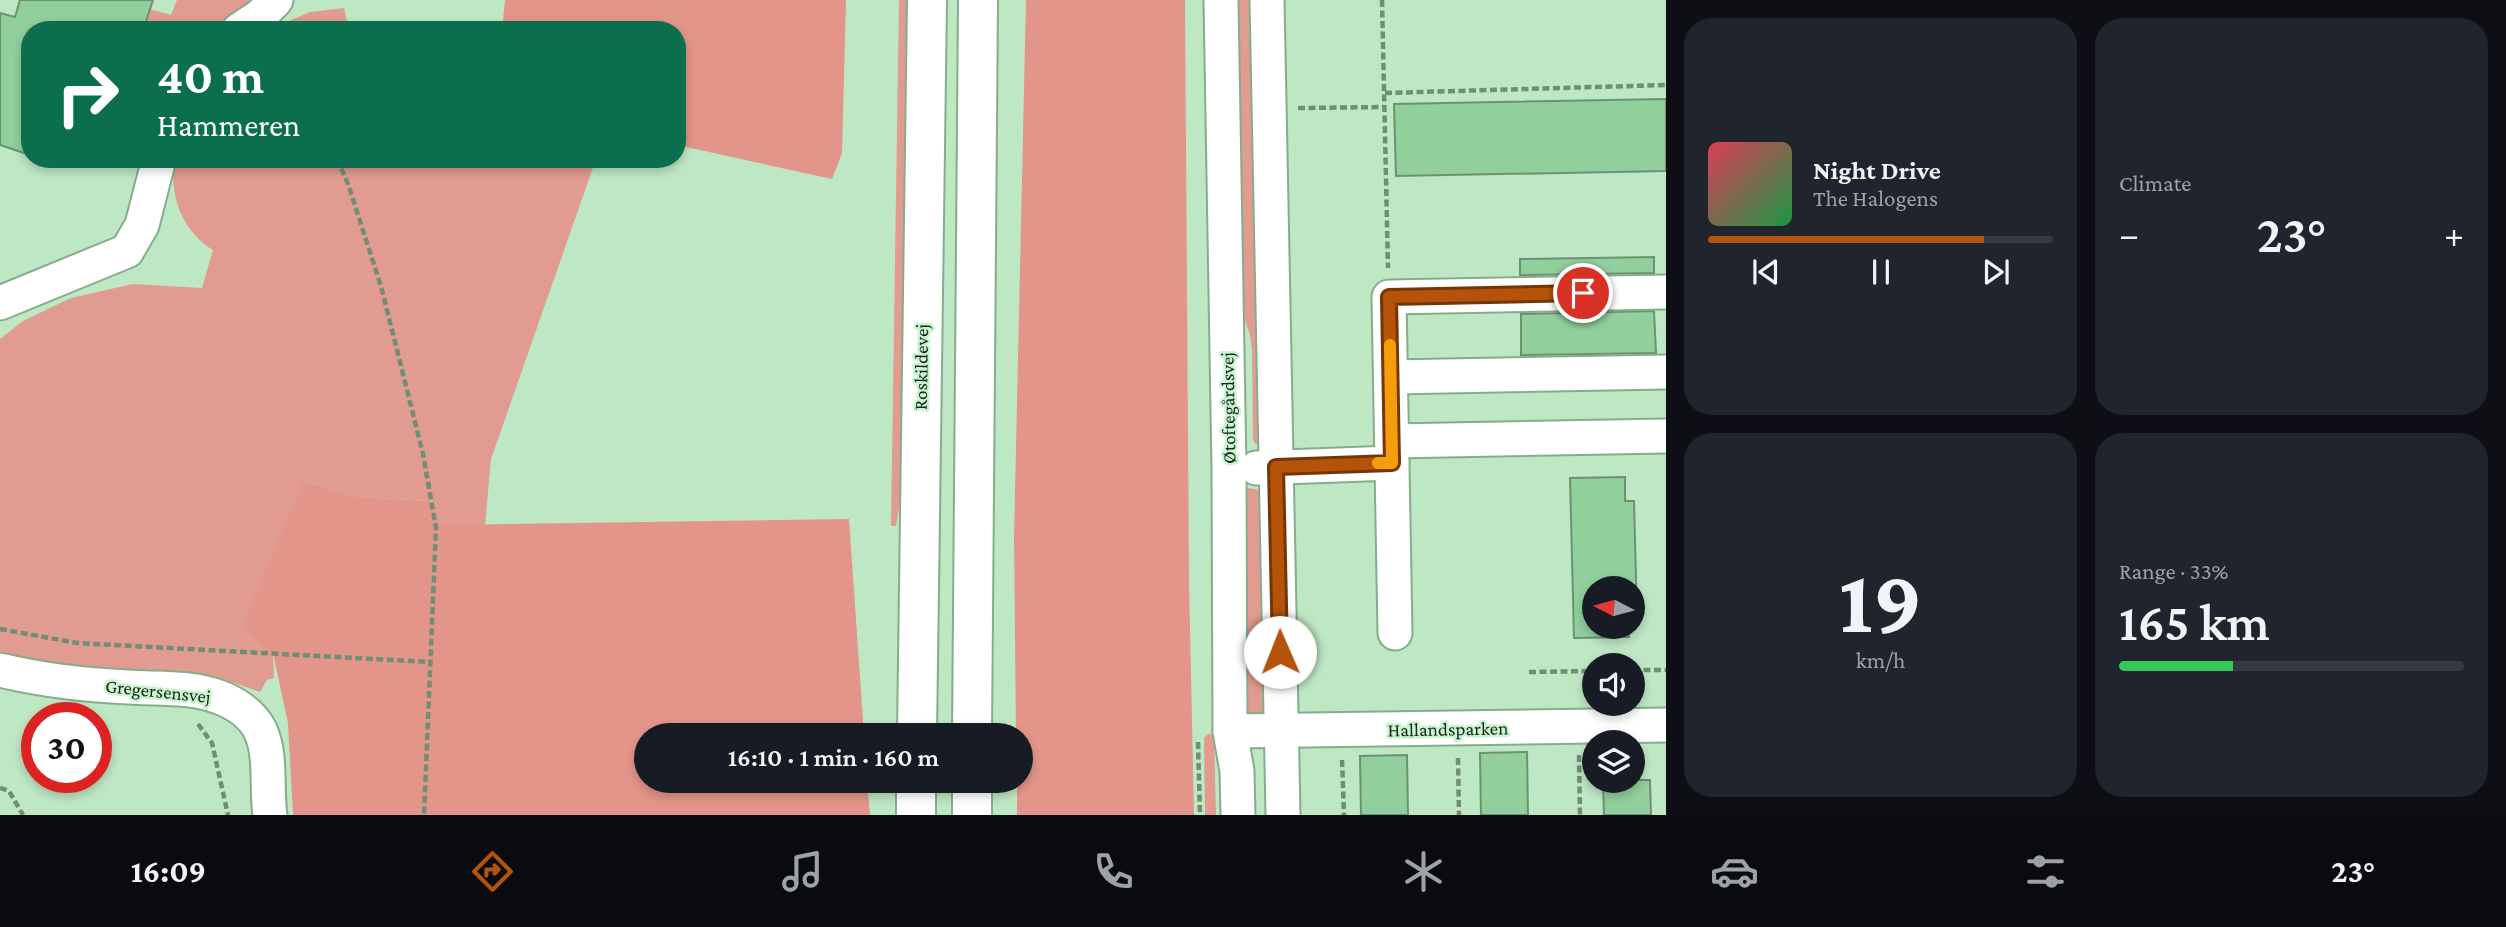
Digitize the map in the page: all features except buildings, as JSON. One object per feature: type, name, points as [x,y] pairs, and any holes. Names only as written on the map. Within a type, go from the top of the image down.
[{"type":"main road","name":"Roskildevej","points":[[917,723],[927,0]]},
{"type":"main road","points":[[972,723],[978,0]]},
{"type":"main road","points":[[916,793],[916,815]]},
{"type":"main road","points":[[972,793],[972,815]]},
{"type":"street","points":[[252,21],[276,0]]},
{"type":"street","name":"Øtoftegårdsvej","points":[[1221,0],[1229,469],[1230,731],[1237,771],[1238,815]]},
{"type":"street","points":[[1267,0],[1283,815]]},
{"type":"street","points":[[0,303],[127,251],[142,225],[157,168]]},
{"type":"street","points":[[1395,634],[1389,297],[1666,292]]},
{"type":"street","points":[[1391,377],[1666,372]]},
{"type":"street","points":[[1229,469],[1276,467],[1392,452],[1666,436]]},
{"type":"street","name":"Gregersensvej","points":[[0,670],[64,682],[185,690],[230,701],[242,708],[260,729],[268,767],[270,815]]},
{"type":"street","name":"Hallandsparken","points":[[1230,731],[1666,724]]},
{"type":"path","points":[[1382,0],[1389,297]]},
{"type":"path","points":[[1385,93],[1666,85]]},
{"type":"path","points":[[1269,109],[1385,107]]},
{"type":"path","points":[[341,168],[381,286],[423,454],[436,528],[424,815]]},
{"type":"path","points":[[0,629],[77,643],[430,662]]},
{"type":"path","points":[[1645,670],[1666,670]]},
{"type":"path","points":[[1529,672],[1582,671]]},
{"type":"path","points":[[191,719],[201,727],[212,743],[228,815]]},
{"type":"path","points":[[1578,726],[1580,815]]},
{"type":"path","points":[[1457,729],[1459,815]]},
{"type":"path","points":[[1342,730],[1343,815]]},
{"type":"path","points":[[0,788],[9,791],[23,815]]},
{"type":"shaded area","points":[[177,0],[253,0],[228,21],[146,21],[150,9],[171,15]]},
{"type":"shaded area","points":[[505,0],[846,0],[842,153],[832,179],[686,147],[686,21],[503,21]]},
{"type":"shaded area","points":[[899,0],[911,0],[906,465],[896,526],[891,526]]},
{"type":"shaded area","points":[[1026,0],[1185,0],[1189,581],[1194,815],[1017,815],[1017,793],[1033,793],[1033,723],[1016,723],[1014,538]]},
{"type":"shaded area","points":[[1230,0],[1252,0],[1258,444],[1255,444],[1253,439],[1250,335],[1240,305]]},
{"type":"shaded area","points":[[344,8],[347,21],[289,21],[310,12]]},
{"type":"shaded area","points":[[174,168],[593,168],[491,459],[485,526],[439,525],[429,501],[357,497],[303,481],[273,653],[274,678],[267,680],[260,692],[214,676],[68,668],[0,654],[0,339],[23,321],[71,298],[133,284],[202,288],[213,250],[193,233],[180,211]]},
{"type":"shaded area","points":[[303,481],[357,497],[429,501],[440,525],[849,519],[863,723],[634,723],[634,793],[868,793],[870,815],[293,815],[288,723],[273,653],[241,629]]},
{"type":"shaded area","points":[[1246,488],[1256,489],[1261,495],[1265,712],[1263,715],[1248,717],[1245,710]]},
{"type":"shaded area","points":[[1208,734],[1214,735],[1216,815],[1205,815],[1204,738]]},
{"type":"slow traffic","points":[[1378,463],[1392,463],[1390,345]]},
{"type":"route","points":[[1280,652],[1276,467],[1392,463],[1389,297],[1583,293]]}]
